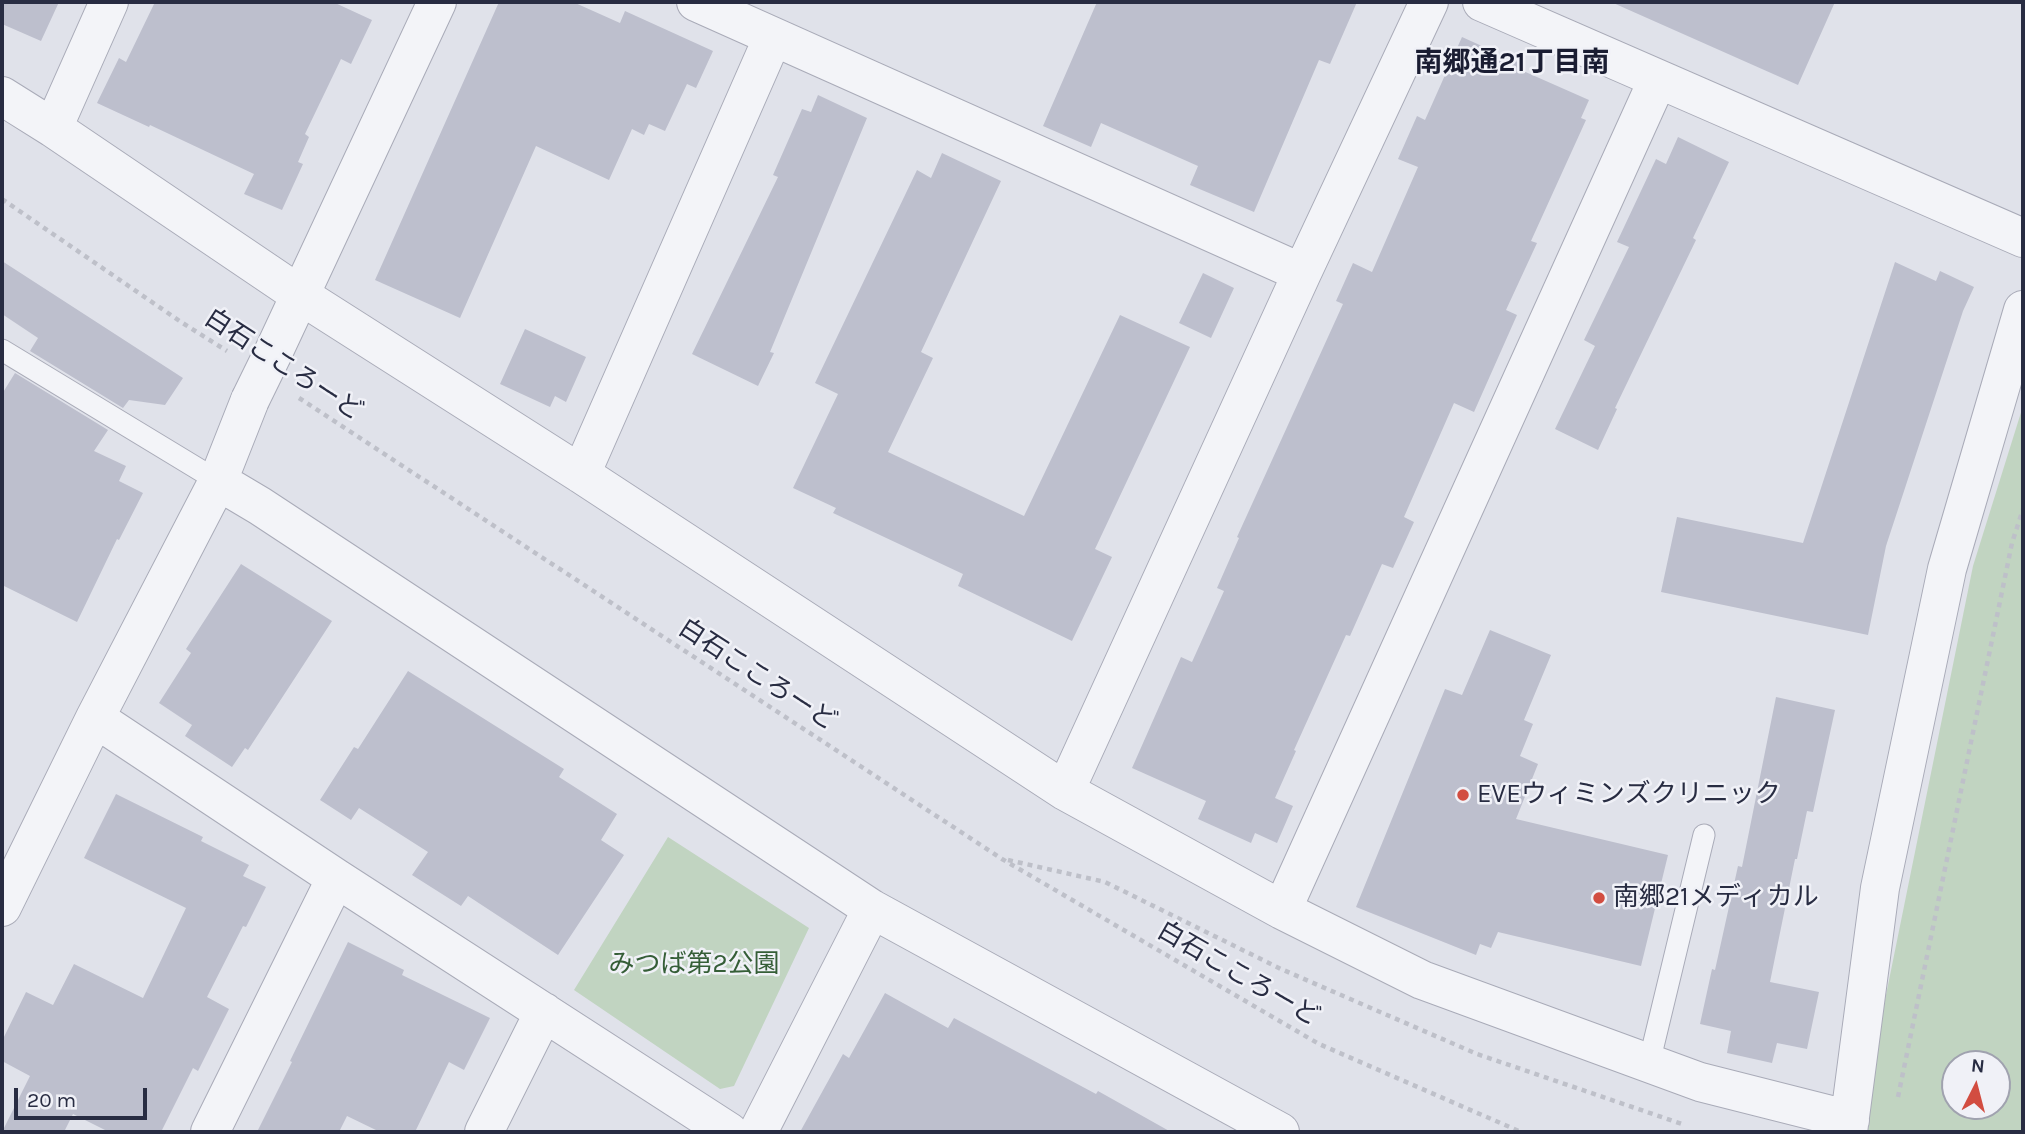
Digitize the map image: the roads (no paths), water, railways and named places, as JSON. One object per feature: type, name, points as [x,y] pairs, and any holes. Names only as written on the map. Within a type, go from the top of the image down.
[{"type":"street","points":[[53,128],[109,2]]},
{"type":"street","points":[[2,907],[95,718],[219,481],[250,400],[255,356],[300,295],[437,2]]},
{"type":"street","points":[[696,2],[1302,273]]},
{"type":"street","points":[[1065,791],[1429,2]]},
{"type":"street","points":[[1482,2],[2023,238]]},
{"type":"street","points":[[581,474],[773,37]]},
{"type":"street","points":[[1282,910],[1658,79]]},
{"type":"street","points":[[2,96],[300,295],[581,474],[1065,791],[1282,910],[1422,980],[1700,1082],[1849,1126],[1880,888],[1947,569],[2023,310]]},
{"type":"street","points":[[219,481],[872,909],[1280,1132]]},
{"type":"street","points":[[95,718],[336,878],[729,1132]]},
{"type":"street","points":[[210,1132],[336,878]]},
{"type":"street","points":[[758,1132],[872,909]]},
{"type":"street","points":[[484,1132],[544,1012]]},
{"type":"lane","points":[[2,350],[219,481]]},
{"type":"lane","points":[[1649,1063],[1704,835]]},
{"type":"place","name":"EVEウィミンズクリニック","points":[[1463,795]]},
{"type":"place","name":"南郷21メディカル","points":[[1599,898]]},
{"type":"district","name":"南郷通21丁目南","points":[[1512,63]]},
{"type":"park label","name":"みつば第2公園","points":[[694,965]]}]
